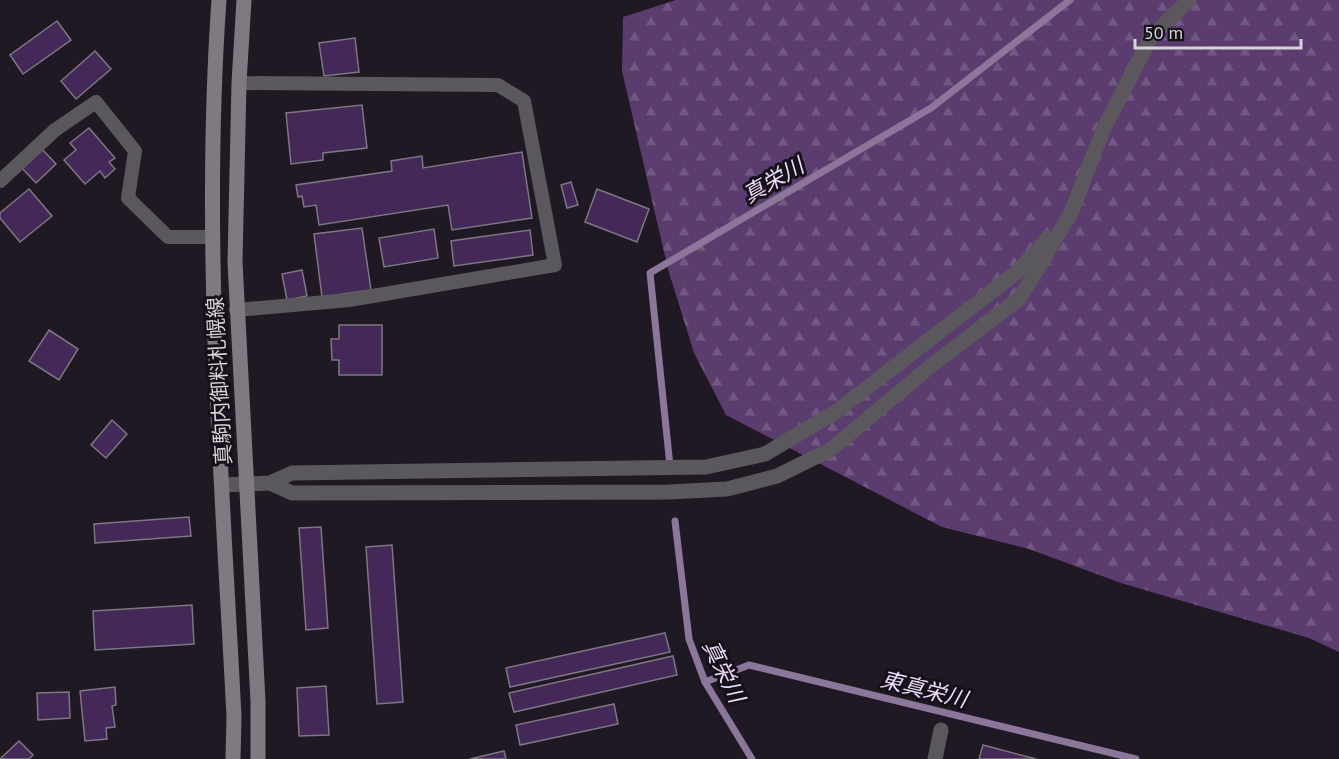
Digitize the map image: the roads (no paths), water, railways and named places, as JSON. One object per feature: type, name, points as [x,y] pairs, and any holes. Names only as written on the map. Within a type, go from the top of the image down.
[{"type":"main road","name":"真駒内御料札幌線","points":[[219,0],[213,84],[212,237],[214,343],[234,717],[233,759]]},
{"type":"main road","name":"真駒内御料札幌線","points":[[244,0],[239,83],[235,262],[258,701],[258,759]]},
{"type":"street","points":[[270,483],[292,493],[669,492],[727,489],[777,476],[830,450],[932,365],[1020,298],[1071,213],[1103,130],[1151,38],[1189,0]]},
{"type":"street","points":[[223,485],[270,483],[292,473],[706,467],[765,454],[837,411],[1017,272],[1071,213]]},
{"type":"street","points":[[935,759],[941,730]]},
{"type":"lane","points":[[236,310],[349,300],[555,265],[524,101],[498,85],[239,83]]},
{"type":"lane","points":[[0,181],[55,130],[96,102],[135,151],[129,198],[168,237],[212,237]]},
{"type":"waterway","name":"真栄川","points":[[670,466],[650,273],[931,108],[1070,0]]},
{"type":"waterway","name":"真栄川","points":[[675,521],[689,639],[705,682],[752,759]]},
{"type":"waterway","name":"東真栄川","points":[[705,682],[749,665],[1136,759]]}]
